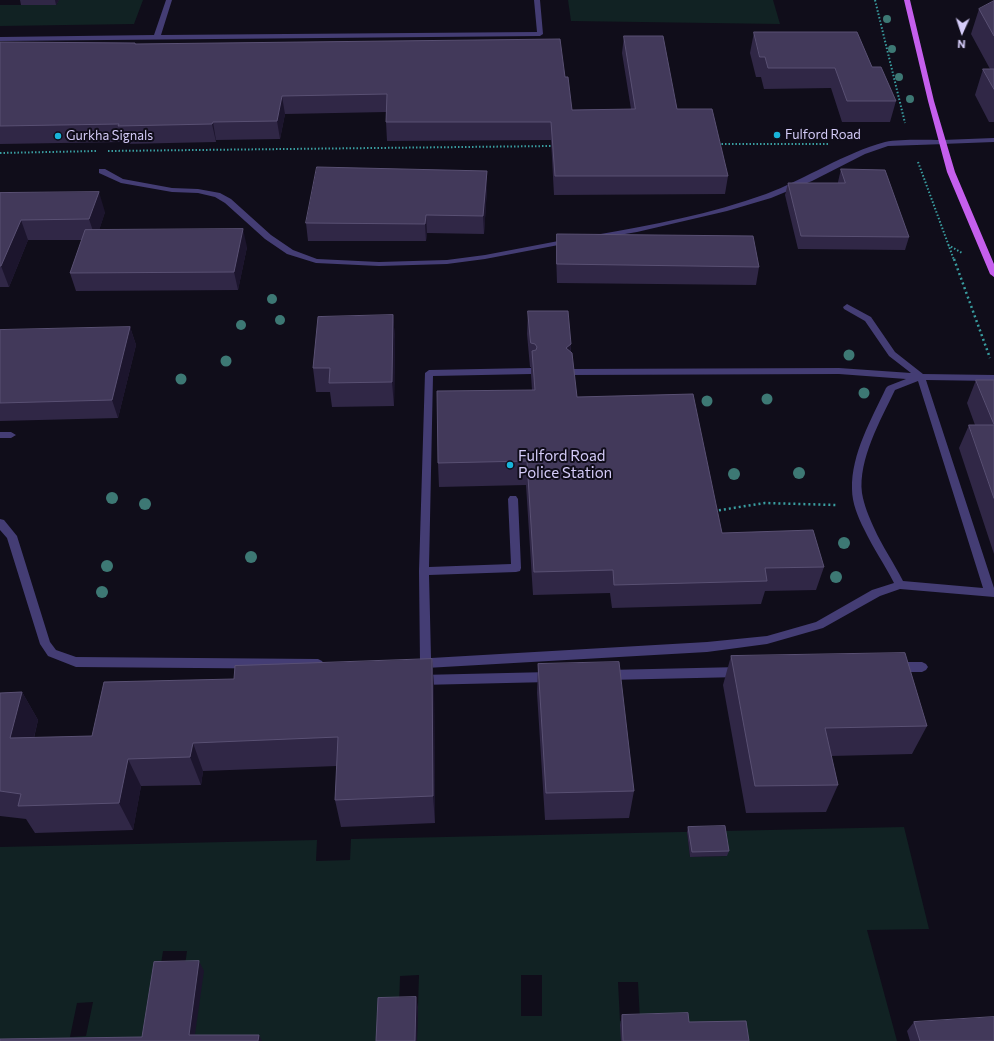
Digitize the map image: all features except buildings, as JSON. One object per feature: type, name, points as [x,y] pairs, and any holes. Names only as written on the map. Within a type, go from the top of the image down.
[{"type":"main road","points":[[907,0],[942,142],[954,181],[994,274]]},
{"type":"street","points":[[157,37],[169,0]]},
{"type":"street","points":[[0,39],[540,34],[536,0]]},
{"type":"street","points":[[102,171],[122,181],[158,188],[198,191],[217,195],[228,201],[268,237],[290,252],[316,261],[379,264],[447,262],[484,257],[637,230],[727,209],[768,196],[809,179],[848,159],[876,147],[888,144],[994,140]]},
{"type":"street","points":[[412,663],[707,647],[767,640],[819,625],[876,593],[900,585],[992,592],[921,378],[892,354],[868,319],[847,307]]},
{"type":"street","points":[[426,663],[424,571],[429,373],[531,371]]},
{"type":"street","points":[[570,372],[839,371],[921,378],[994,378]]},
{"type":"street","points":[[900,585],[869,530],[860,506],[856,483],[866,442],[891,388],[921,378]]},
{"type":"street","points":[[0,435],[11,435]]},
{"type":"street","points":[[424,571],[516,568],[513,499]]},
{"type":"street","points":[[0,523],[12,536],[45,644],[52,653],[76,662],[330,664]]},
{"type":"street","points":[[882,668],[922,667]]},
{"type":"street","points":[[598,675],[748,671]]},
{"type":"street","points":[[408,681],[558,676]]},
{"type":"path","points":[[875,0],[900,106],[912,144],[991,360]]},
{"type":"path","points":[[715,144],[833,144]]},
{"type":"path","points":[[0,153],[557,146]]},
{"type":"path","points":[[708,512],[765,503],[860,506]]},
{"type":"shaded area","points":[[59,0],[143,0],[134,24],[0,26],[0,5],[56,5]]},
{"type":"shaded area","points":[[568,0],[773,0],[780,24],[571,21]]},
{"type":"shaded area","points":[[904,827],[929,929],[867,930],[897,1041],[0,1041],[0,847],[317,840],[316,861],[350,860],[351,839],[687,832],[690,857],[727,856],[724,831]],"holes":[[[163,951],[187,951],[184,972],[154,1009]],[[419,975],[417,1037],[399,1007],[400,976]],[[521,975],[542,975],[542,1016],[521,1016]],[[618,982],[638,982],[640,1021],[620,1021]],[[93,1002],[86,1036],[70,1037],[77,1003]]]},
{"type":"place","name":"Fulford Road","points":[[777,135]]},
{"type":"place","name":"Gurkha Signals","points":[[58,136]]},
{"type":"place","name":"Fulford Road Police Station","points":[[510,465]]}]
